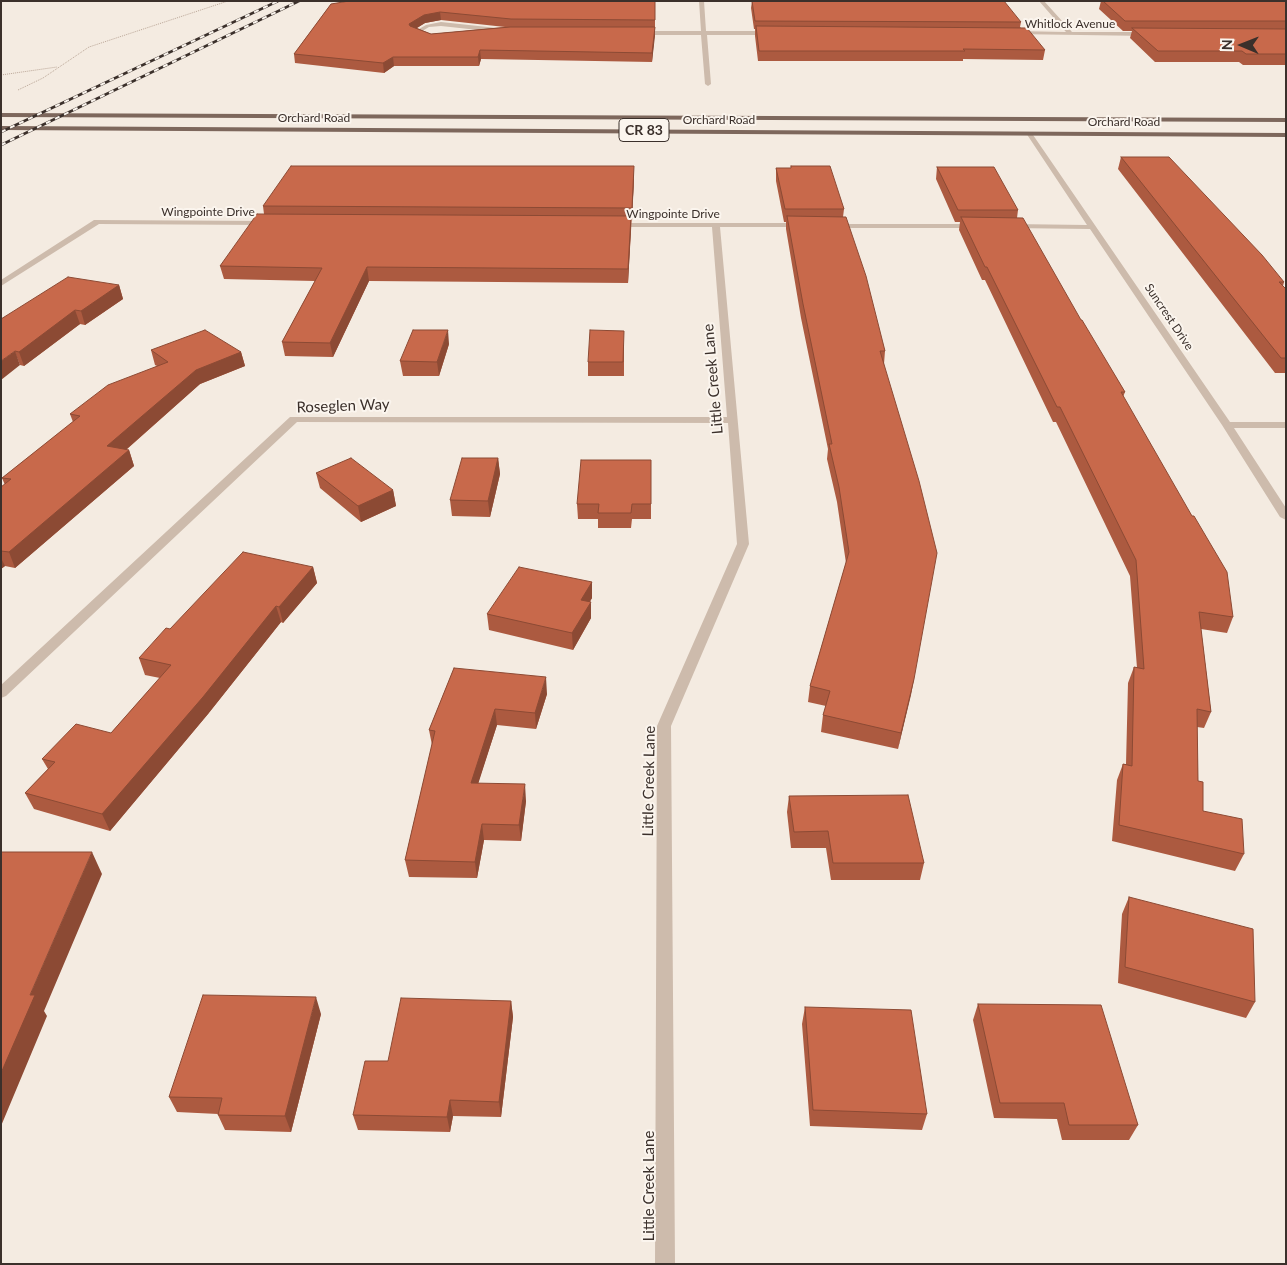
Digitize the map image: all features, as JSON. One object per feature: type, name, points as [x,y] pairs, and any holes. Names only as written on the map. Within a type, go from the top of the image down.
[{"type":"main road","name":"Orchard Road","points":[[1,115],[1286,120]]},
{"type":"main road","name":"Orchard Road","points":[[1,128],[1286,135]]},
{"type":"street","points":[[701,1],[708,84]]},
{"type":"street","points":[[1041,1],[1070,34]]},
{"type":"street","points":[[432,39],[415,33],[428,26],[441,24],[510,32],[482,35]]},
{"type":"street","points":[[627,33],[773,33]]},
{"type":"street","name":"Whitlock Avenue","points":[[1011,33],[1158,34]]},
{"type":"street","name":"Suncrest Drive","points":[[1029,133],[1228,425],[1286,517]]},
{"type":"street","name":"Wingpointe Drive","points":[[1,284],[97,222],[271,223]]},
{"type":"street","name":"Wingpointe Drive","points":[[608,225],[815,225]]},
{"type":"street","name":"Little Creek Lane","points":[[665,1264],[664,726],[743,544],[716,225]]},
{"type":"street","points":[[825,226],[983,226]]},
{"type":"street","points":[[1003,226],[1092,226]]},
{"type":"street","name":"Roseglen Way","points":[[1,692],[294,419],[733,420]]},
{"type":"street","points":[[1228,425],[1286,425]]},
{"type":"path","points":[[26,87],[86,49],[228,1]]},
{"type":"path","points":[[1,75],[60,66]]},
{"type":"building","points":[[349,1],[655,1],[655,20],[511,19],[440,12],[424,15],[409,24],[431,34],[510,27],[655,27],[652,53],[480,50],[478,57],[393,57],[383,63],[294,54],[331,4]]},
{"type":"building","points":[[752,1],[1004,1],[1021,22],[755,21]]},
{"type":"building","points":[[1103,1],[1286,1],[1286,21],[1125,21]]},
{"type":"building","points":[[756,26],[1027,28],[1045,50],[759,51]]},
{"type":"building","points":[[1132,28],[1286,29],[1286,54],[1246,54],[1242,51],[1158,51]]},
{"type":"building","points":[[1121,157],[1169,157],[1262,255],[1284,282],[1279,282],[1286,289],[1286,358],[1281,358]]},
{"type":"building","points":[[291,166],[634,166],[632,208],[263,206]]},
{"type":"building","points":[[791,166],[830,166],[844,209],[785,209],[776,168],[791,168]]},
{"type":"building","points":[[937,167],[994,167],[1018,210],[958,210]]},
{"type":"building","points":[[257,214],[631,216],[628,269],[367,267],[330,343],[282,342],[322,268],[220,266]]},
{"type":"building","points":[[787,216],[846,217],[866,276],[885,351],[880,351],[919,481],[937,553],[914,679],[901,733],[823,715],[830,691],[810,686],[849,552],[839,487],[829,444],[832,444]]},
{"type":"building","points":[[961,217],[1023,218],[1081,320],[1125,392],[1121,392],[1192,516],[1194,516],[1227,572],[1233,617],[1199,612],[1211,712],[1197,709],[1198,781],[1203,782],[1203,811],[1242,819],[1244,854],[1119,825],[1123,764],[1132,766],[1134,667],[1144,669],[1136,560],[1060,407],[1057,407]]},
{"type":"building","points":[[68,277],[119,285],[81,311],[75,310],[19,352],[15,351],[1,361],[1,319]]},
{"type":"building","points":[[205,330],[241,352],[196,370],[107,446],[129,450],[9,552],[1,551],[1,487],[11,479],[2,478],[80,416],[70,414],[108,385],[168,362],[151,350]]},
{"type":"building","points":[[413,330],[448,330],[437,362],[400,361]]},
{"type":"building","points":[[590,330],[624,331],[623,362],[588,362]]},
{"type":"building","points":[[351,458],[393,490],[358,506],[316,473]]},
{"type":"building","points":[[462,458],[498,458],[488,501],[450,500]]},
{"type":"building","points":[[581,460],[651,460],[651,504],[632,504],[631,513],[598,513],[599,504],[577,504]]},
{"type":"building","points":[[243,552],[313,567],[279,607],[276,606],[203,697],[102,814],[25,793],[55,762],[42,759],[76,724],[111,733],[171,665],[139,658],[166,628],[170,629]]},
{"type":"building","points":[[519,567],[592,582],[581,600],[591,602],[572,633],[487,614]]},
{"type":"building","points":[[454,668],[546,677],[535,713],[495,709],[471,783],[525,784],[519,825],[482,824],[475,862],[405,860],[435,731],[429,730]]},
{"type":"building","points":[[908,795],[924,863],[833,863],[828,831],[794,832],[789,796]]},
{"type":"building","points":[[1,852],[92,852],[30,995],[35,995],[1,1073]]},
{"type":"building","points":[[1129,897],[1253,929],[1255,1002],[1125,967]]},
{"type":"building","points":[[203,995],[316,997],[285,1116],[218,1115],[222,1098],[169,1097]]},
{"type":"building","points":[[401,998],[511,1001],[499,1102],[450,1100],[447,1117],[353,1115],[365,1061],[388,1061]]},
{"type":"building","points":[[978,1004],[1101,1005],[1138,1125],[1069,1125],[1064,1103],[1000,1103]]},
{"type":"building","points":[[805,1007],[911,1010],[927,1114],[813,1110]]},
{"type":"railway","points":[[1,132],[278,1]]},
{"type":"railway","points":[[1,145],[299,1]]}]
